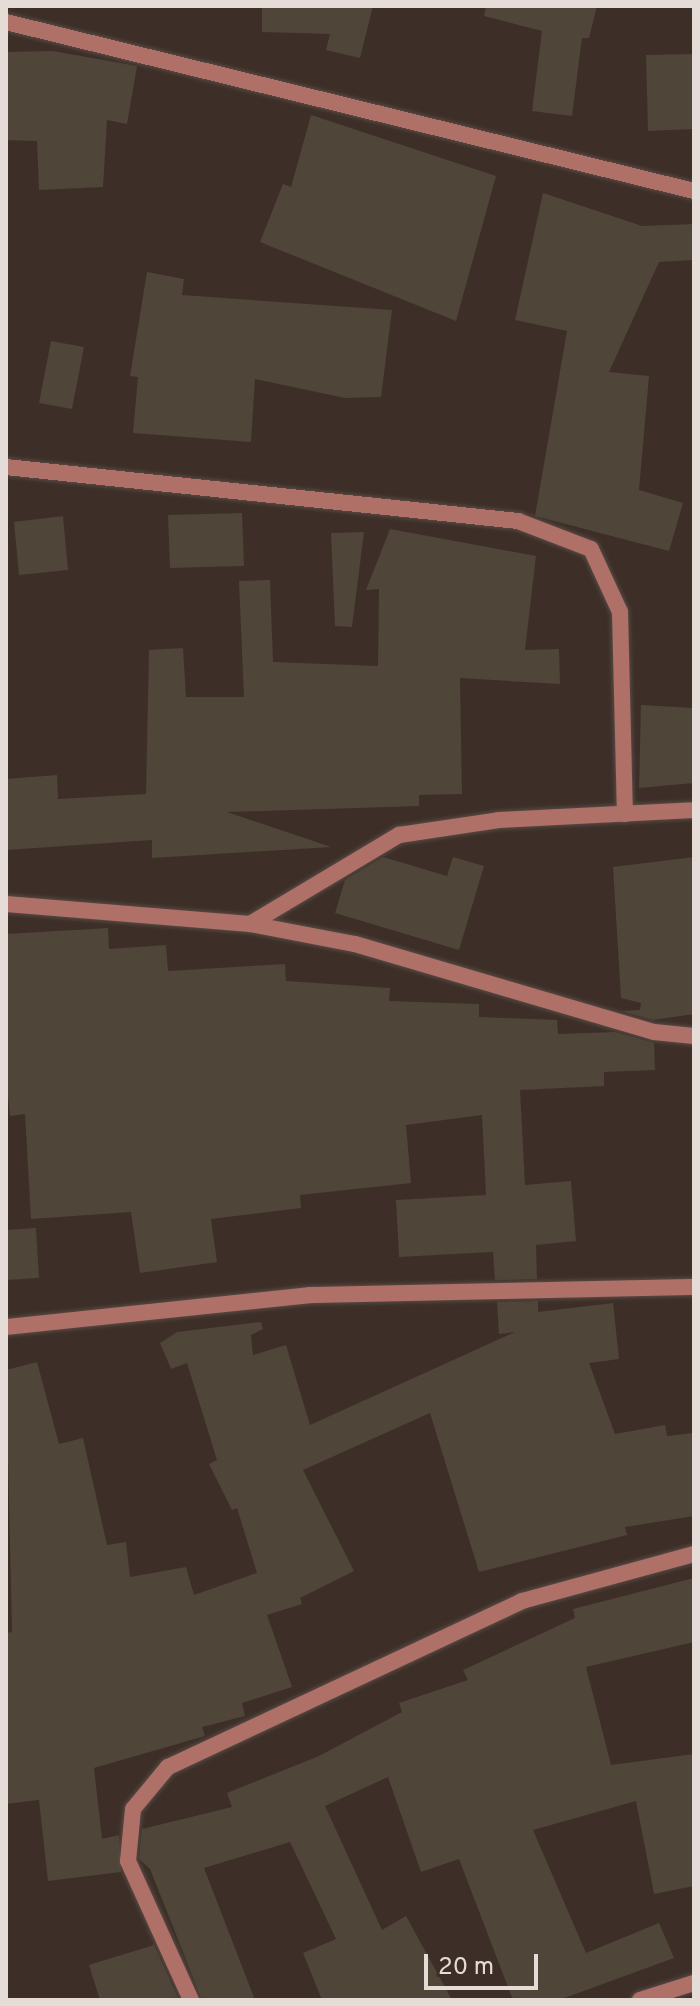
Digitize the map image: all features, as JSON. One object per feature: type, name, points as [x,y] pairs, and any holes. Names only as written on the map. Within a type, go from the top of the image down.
[{"type":"street","points":[[6,22],[694,191]]},
{"type":"street","points":[[6,467],[518,521],[591,549],[620,612],[625,814]]},
{"type":"street","points":[[250,924],[399,835],[694,810]]},
{"type":"street","points":[[6,904],[250,924],[355,944],[654,1032],[694,1036]]},
{"type":"street","points":[[6,1327],[310,1295],[694,1287]]},
{"type":"street","points":[[191,2000],[128,1861],[133,1809],[168,1767],[522,1601],[694,1554]]},
{"type":"street","points":[[640,2000],[694,1983]]},
{"type":"building","points":[[262,6],[373,6],[360,58],[326,50],[330,34],[262,32]]},
{"type":"building","points":[[486,6],[597,6],[589,38],[582,38],[572,116],[532,111],[542,31],[484,16]]},
{"type":"building","points":[[53,51],[137,66],[127,124],[107,120],[103,187],[39,190],[37,141],[6,140],[6,52]]},
{"type":"building","points":[[694,54],[694,129],[648,131],[646,55]]},
{"type":"building","points":[[311,115],[496,176],[456,321],[260,242],[283,184],[291,187]]},
{"type":"building","points":[[543,193],[642,226],[694,224],[694,260],[659,262],[609,372],[649,376],[639,490],[683,503],[669,551],[535,516],[567,331],[515,320]]},
{"type":"building","points":[[147,272],[184,279],[182,295],[392,310],[381,397],[345,398],[255,379],[251,442],[133,433],[138,377],[130,376]]},
{"type":"building","points":[[51,341],[84,347],[72,409],[39,403]]},
{"type":"building","points":[[242,513],[244,566],[170,568],[168,515]]},
{"type":"building","points":[[63,516],[68,570],[19,575],[14,522]]},
{"type":"building","points":[[390,529],[536,556],[525,650],[559,649],[560,684],[460,678],[462,794],[419,795],[419,806],[227,812],[331,847],[152,858],[152,840],[6,850],[6,779],[57,775],[58,799],[146,794],[149,650],[183,648],[186,697],[244,697],[239,581],[270,580],[273,662],[378,666],[379,589],[366,590]]},
{"type":"building","points":[[364,532],[352,627],[335,626],[331,533]]},
{"type":"building","points":[[641,705],[694,708],[694,783],[639,788]]},
{"type":"building","points":[[383,857],[447,876],[453,857],[484,866],[459,950],[335,913],[345,880]]},
{"type":"building","points":[[694,857],[694,1014],[653,1020],[622,1011],[640,1010],[641,1003],[621,998],[613,867]]},
{"type":"building","points":[[108,928],[109,949],[166,945],[168,971],[285,964],[286,981],[390,988],[389,1001],[479,1004],[479,1017],[557,1020],[558,1034],[615,1032],[654,1043],[655,1070],[604,1072],[604,1086],[520,1090],[525,1185],[571,1181],[576,1241],[536,1245],[537,1279],[495,1280],[493,1252],[399,1257],[396,1200],[486,1195],[482,1115],[406,1125],[411,1183],[300,1195],[301,1208],[211,1219],[217,1262],[140,1273],[131,1212],[31,1219],[25,1114],[10,1116],[6,1076],[6,934]]},
{"type":"building","points":[[36,1228],[39,1278],[6,1280],[6,1230]]},
{"type":"building","points":[[538,1301],[538,1312],[613,1303],[619,1359],[589,1363],[615,1434],[665,1425],[667,1436],[694,1433],[694,1516],[625,1527],[627,1535],[479,1572],[430,1413],[303,1470],[354,1571],[300,1598],[302,1604],[267,1615],[292,1687],[242,1703],[245,1716],[202,1727],[205,1736],[94,1768],[102,1839],[119,1835],[121,1872],[48,1881],[39,1800],[6,1804],[6,1633],[12,1632],[6,1370],[37,1362],[59,1444],[83,1438],[107,1545],[126,1542],[130,1577],[186,1567],[194,1595],[257,1573],[237,1508],[232,1510],[209,1464],[217,1460],[187,1363],[171,1369],[160,1343],[177,1332],[261,1322],[263,1329],[251,1335],[253,1355],[286,1345],[310,1425],[515,1332],[499,1334],[497,1302]]},
{"type":"building","points":[[694,1578],[694,1642],[586,1667],[611,1765],[694,1754],[694,1886],[654,1894],[636,1801],[533,1830],[586,1953],[659,1923],[674,1958],[559,2000],[513,2000],[459,1859],[421,1872],[388,1777],[325,1806],[382,1930],[406,1916],[452,2000],[322,2000],[303,1953],[336,1939],[290,1842],[204,1868],[255,2000],[202,2000],[150,1869],[139,1859],[142,1829],[232,1807],[227,1793],[319,1756],[402,1712],[399,1703],[468,1680],[463,1670],[575,1618],[573,1609]]},
{"type":"building","points":[[154,1945],[179,2000],[100,2000],[89,1965]]}]
